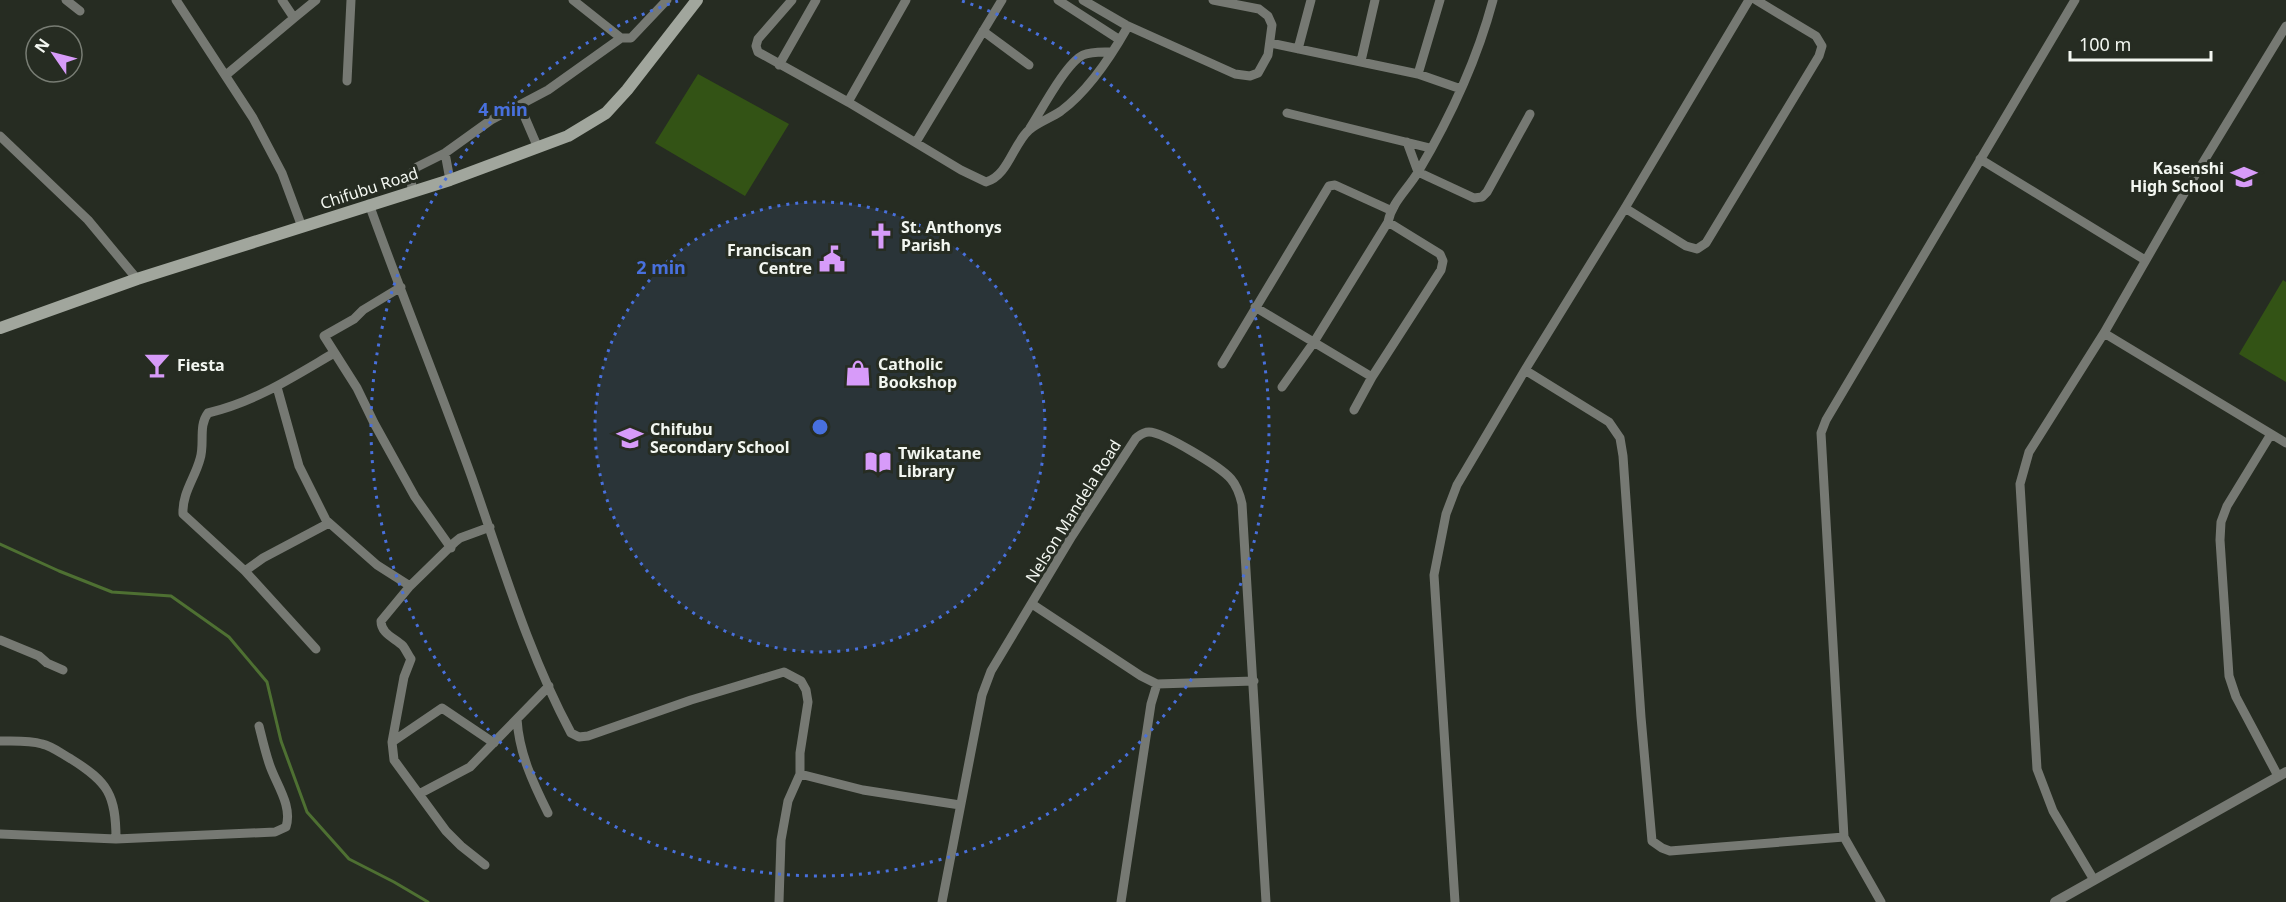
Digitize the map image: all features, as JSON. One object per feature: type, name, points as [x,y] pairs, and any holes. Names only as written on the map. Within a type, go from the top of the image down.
[{"type":"main road","name":"Chifubu Road","points":[[0,328],[137,279],[450,180],[568,136],[606,113],[627,90],[697,0]]},
{"type":"street","points":[[66,0],[80,11]]},
{"type":"street","points":[[176,0],[253,117],[282,173],[302,228]]},
{"type":"street","points":[[282,0],[294,18]]},
{"type":"street","points":[[226,75],[316,0]]},
{"type":"street","points":[[347,81],[351,0]]},
{"type":"street","points":[[573,0],[621,38]]},
{"type":"street","points":[[412,191],[411,174],[417,167],[445,153],[491,120],[548,90],[621,38],[630,38],[667,0]]},
{"type":"street","points":[[792,0],[758,39],[756,46],[758,52],[848,102],[961,170],[986,182],[997,177],[1060,79],[1075,61],[1084,54],[1112,52]]},
{"type":"street","points":[[779,65],[816,0]]},
{"type":"street","points":[[848,102],[906,0]]},
{"type":"street","points":[[916,142],[1002,0]]},
{"type":"street","points":[[1058,0],[1120,40]]},
{"type":"street","points":[[1083,0],[1126,25],[1235,74],[1258,73],[1268,55],[1272,25],[1268,16],[1259,9],[1242,3],[1213,0]]},
{"type":"street","points":[[1298,49],[1311,0]]},
{"type":"street","points":[[1361,62],[1375,0]]},
{"type":"street","points":[[1418,74],[1440,0]]},
{"type":"street","points":[[1282,387],[1314,342],[1388,222],[1390,210],[1418,172],[1461,89],[1484,33],[1493,0]]},
{"type":"street","points":[[1455,902],[1434,575],[1446,514],[1457,485],[1749,0]]},
{"type":"street","points":[[1625,207],[1686,246],[1697,249],[1706,243],[1819,56],[1822,46],[1816,36],[1756,0]]},
{"type":"street","points":[[1881,902],[1844,837],[1821,433],[1826,420],[2075,0]]},
{"type":"street","points":[[1029,130],[1060,112],[1075,99],[1112,52],[1127,28],[1126,25]]},
{"type":"street","points":[[2094,880],[2053,811],[2037,769],[2020,484],[2029,452],[2104,333],[2145,260],[2286,26]]},
{"type":"street","points":[[983,31],[1029,65]]},
{"type":"street","points":[[1270,43],[1418,74],[1461,89]]},
{"type":"street","points":[[520,106],[538,148]]},
{"type":"street","points":[[1287,113],[1430,148]]},
{"type":"street","points":[[1407,142],[1418,172],[1474,198],[1482,197],[1530,114]]},
{"type":"street","points":[[0,136],[88,220],[137,279]]},
{"type":"street","points":[[445,153],[450,180]]},
{"type":"street","points":[[1980,159],[2145,260]]},
{"type":"street","points":[[1222,364],[1329,186],[1335,185],[1390,210]]},
{"type":"street","points":[[369,204],[436,376],[512,595],[571,733],[579,737],[588,736],[773,674],[784,672],[792,674],[801,681],[806,690],[808,702],[800,753],[801,774],[788,801],[782,840],[779,902]]},
{"type":"street","points":[[1354,410],[1372,377],[1441,270],[1443,261],[1440,254],[1388,222]]},
{"type":"street","points":[[401,287],[363,310],[354,320],[324,336],[357,388],[415,497],[450,548]]},
{"type":"street","points":[[1255,307],[1372,377]]},
{"type":"street","points":[[2104,333],[2286,443]]},
{"type":"street","points":[[316,649],[245,571],[183,514],[182,502],[201,458],[203,419],[208,412],[246,402],[278,387],[334,353]]},
{"type":"street","points":[[1525,370],[1609,422],[1620,438],[1641,717],[1653,841],[1670,851],[1844,837]]},
{"type":"street","points":[[278,387],[298,466],[323,515],[377,565],[410,586]]},
{"type":"street","name":"Nelson Mandela Road","points":[[942,902],[982,694],[992,671],[1072,536],[1136,438],[1143,433],[1160,435],[1230,477],[1238,489],[1242,504],[1266,902]]},
{"type":"street","points":[[2055,902],[2282,774],[2236,698],[2229,676],[2220,540],[2221,522],[2227,506],[2271,434]]},
{"type":"street","points":[[245,571],[252,564],[280,548],[329,523]]},
{"type":"street","points":[[484,865],[446,831],[393,760],[393,742],[405,676],[411,659],[403,647],[384,630],[381,621],[410,586],[460,538],[490,527]]},
{"type":"street","points":[[1032,604],[1141,676],[1157,684],[1254,681]]},
{"type":"street","points":[[0,640],[39,656],[47,663],[63,670]]},
{"type":"street","points":[[1121,902],[1150,704],[1157,684]]},
{"type":"street","points":[[419,794],[470,767],[549,686]]},
{"type":"street","points":[[393,742],[442,708],[494,742]]},
{"type":"street","points":[[517,719],[518,740],[533,783],[548,813]]},
{"type":"street","points":[[0,834],[116,839],[275,832],[286,827],[288,818],[279,785],[269,766],[259,726]]},
{"type":"street","points":[[0,741],[46,745],[86,769],[107,789],[113,800],[116,813],[116,839]]},
{"type":"street","points":[[801,774],[863,790],[960,805]]},
{"type":"green space","points":[[698,74],[789,124],[745,196],[655,143]]},
{"type":"green space","points":[[2283,280],[2286,282],[2286,382],[2239,354]]},
{"type":"waterway","points":[[0,544],[112,592],[171,596],[229,637],[267,682],[281,741],[307,812],[349,859],[428,902]]},
{"type":"place","name":"Kasenshi High School","points":[[2244,177]]},
{"type":"place","name":"St. Anthonys Parish","points":[[881,236]]},
{"type":"place","name":"Franciscan Centre","points":[[832,259]]},
{"type":"place","name":"Fiesta","points":[[157,365]]},
{"type":"place","name":"Catholic Bookshop","points":[[858,373]]},
{"type":"place","name":"Chifubu Secondary School","points":[[630,438]]},
{"type":"place","name":"Twikatane Library","points":[[878,462]]}]
